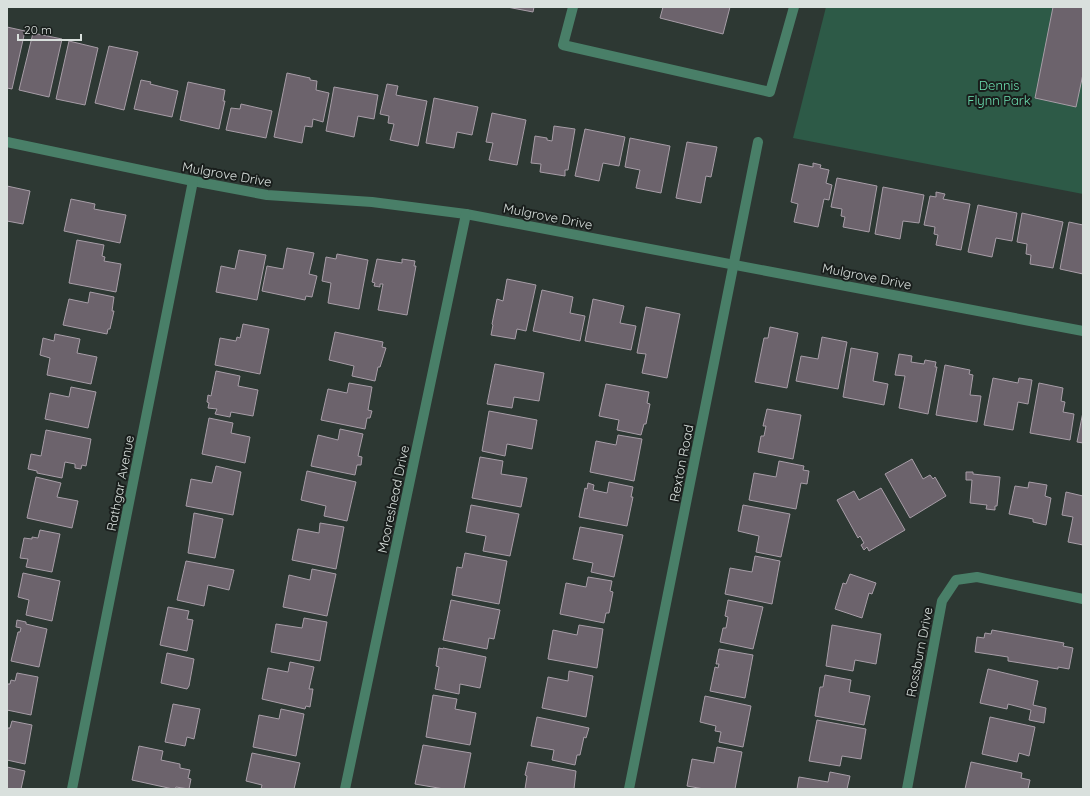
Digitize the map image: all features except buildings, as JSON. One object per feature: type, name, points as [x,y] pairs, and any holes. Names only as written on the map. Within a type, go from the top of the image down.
[{"type":"street","points":[[573,7],[563,45],[770,92],[794,7]]},
{"type":"street","name":"Mulgrove Drive","points":[[7,142],[267,195],[372,202],[466,214],[1083,330]]},
{"type":"street","name":"Rexton Road","points":[[629,789],[758,142]]},
{"type":"street","name":"Rathgar Avenue","points":[[72,789],[193,181]]},
{"type":"street","name":"Mooreshead Drive","points":[[345,789],[466,214]]},
{"type":"street","name":"Rossburn Drive","points":[[907,789],[942,601],[956,580],[977,578],[1083,599]]},
{"type":"green space","name":"Dennis Flynn Park","points":[[826,7],[1083,7],[1083,194],[793,138]]}]
